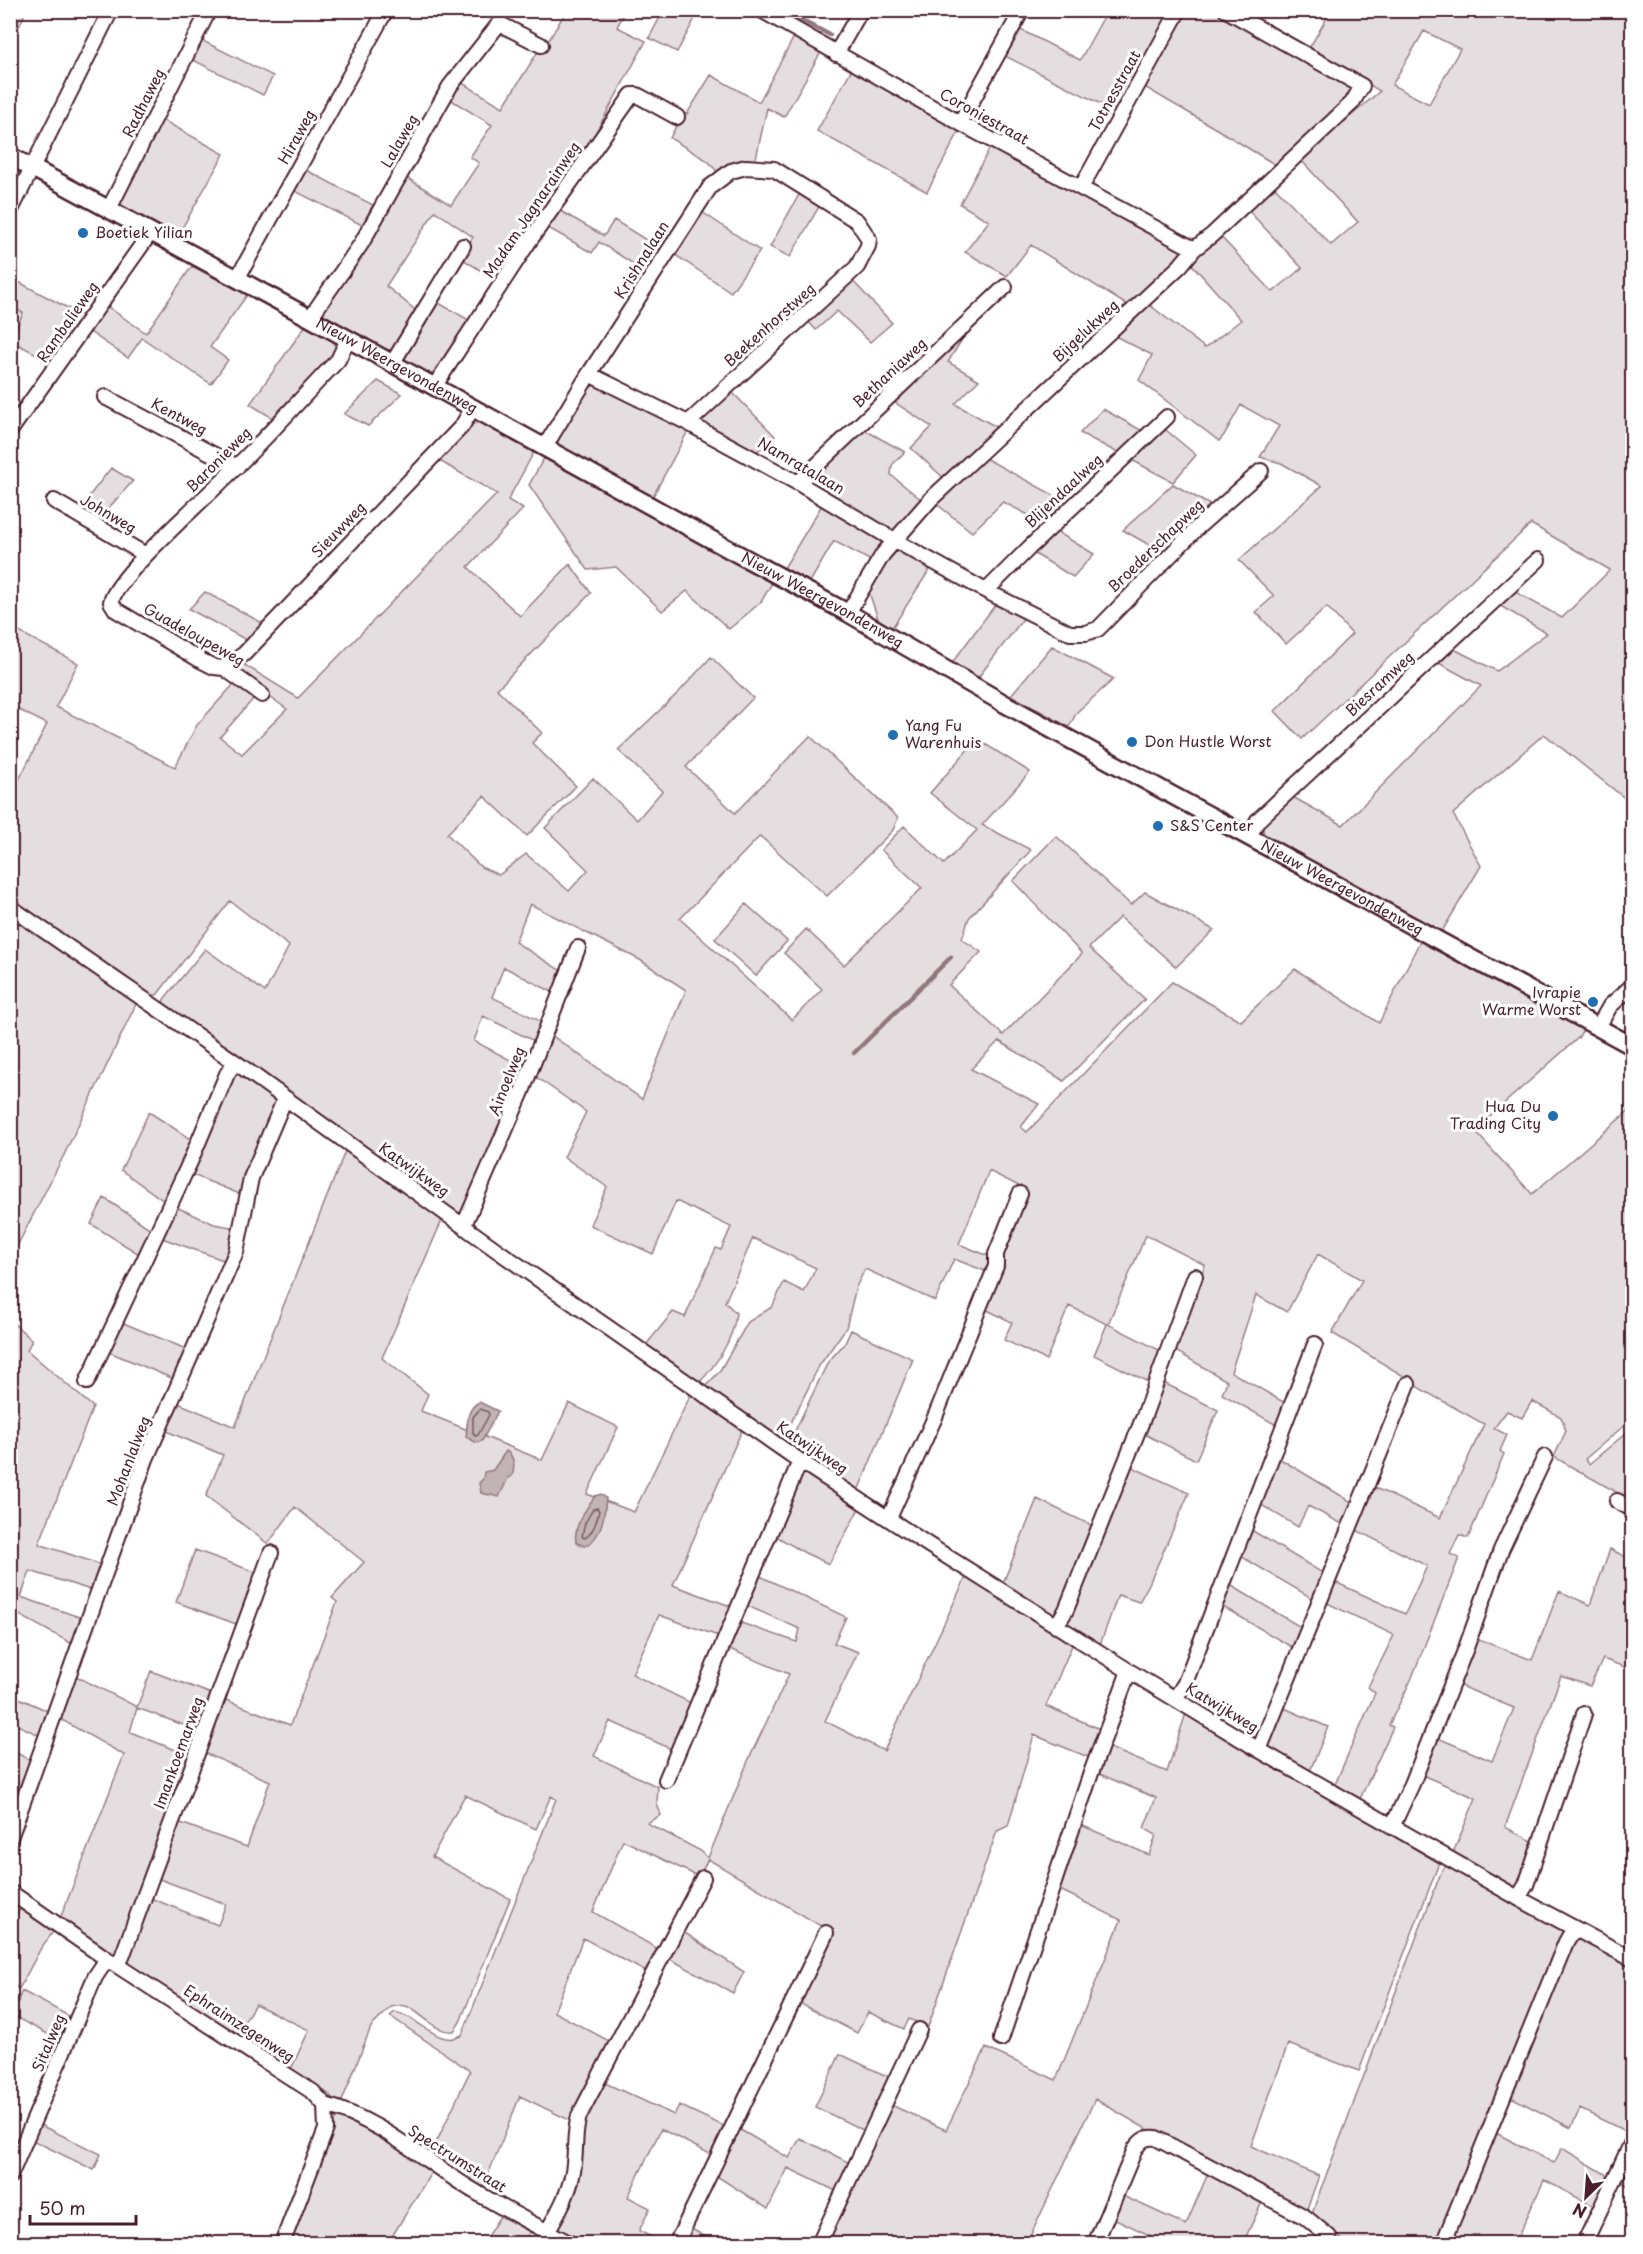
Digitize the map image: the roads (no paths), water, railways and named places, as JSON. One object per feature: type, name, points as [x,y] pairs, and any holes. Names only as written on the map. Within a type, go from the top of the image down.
[{"type":"street","points":[[10,212],[111,10]]},
{"type":"street","name":"Radhaweg","points":[[109,209],[209,10]]},
{"type":"street","name":"Hiraweg","points":[[237,279],[386,10]]},
{"type":"street","name":"Coroniestraat","points":[[761,10],[960,123],[1194,249]]},
{"type":"street","points":[[836,54],[861,10]]},
{"type":"street","points":[[960,123],[1022,10]]},
{"type":"street","name":"Totnesstraat","points":[[1081,188],[1179,10]]},
{"type":"street","name":"Bijgelukweg","points":[[848,613],[883,554],[931,499],[1180,266],[1194,249],[1212,235],[1352,103],[1362,86],[1226,10]]},
{"type":"street","name":"Lalaweg","points":[[310,318],[361,244],[450,86],[498,26],[502,25],[541,45]]},
{"type":"street","name":"Madam Jagnarainweg","points":[[434,387],[530,240],[632,95],[637,95],[677,117]]},
{"type":"street","name":"Nieuw Weergevondenweg","points":[[10,156],[848,613],[1005,704],[1632,1046]]},
{"type":"street","name":"Krishnalaan","points":[[589,374],[702,196],[714,183],[731,171],[760,166],[774,169],[857,221],[869,239],[868,246]]},
{"type":"street","name":"Rambalieweg","points":[[10,431],[151,232]]},
{"type":"street","points":[[392,364],[463,246]]},
{"type":"street","name":"Beekenhorstweg","points":[[688,423],[857,267],[868,246]]},
{"type":"street","name":"Bethaniaweg","points":[[798,483],[1005,287]]},
{"type":"street","name":"Baronieweg","points":[[111,602],[113,594],[146,555],[237,467],[338,360],[348,339]]},
{"type":"street","points":[[544,448],[589,374]]},
{"type":"street","name":"Namratalaan","points":[[589,374],[688,423],[986,591],[1070,633]]},
{"type":"street","name":"Kentweg","points":[[105,397],[237,467]]},
{"type":"street","name":"Sieuwweg","points":[[224,668],[244,654],[260,638],[462,426],[472,409]]},
{"type":"street","name":"Blijendaalweg","points":[[986,591],[1167,417]]},
{"type":"street","name":"Broederschapweg","points":[[1070,633],[1086,633],[1098,629],[1198,527],[1261,471]]},
{"type":"street","name":"Johnweg","points":[[54,501],[146,555]]},
{"type":"street","name":"Biesramweg","points":[[1249,836],[1258,820],[1538,560]]},
{"type":"street","name":"Guadeloupeweg","points":[[111,602],[116,610],[200,660],[214,667],[224,668],[262,695]]},
{"type":"street","name":"Katwijkweg","points":[[10,907],[235,1062],[800,1461],[1056,1626],[1259,1750],[1518,1899],[1632,1959]]},
{"type":"street","name":"Ainoelweg","points":[[464,1225],[521,1094],[578,948]]},
{"type":"street","points":[[1598,1027],[1610,1006],[1632,986]]},
{"type":"street","points":[[87,1382],[190,1162],[222,1085],[235,1062]]},
{"type":"street","name":"Mohanlalweg","points":[[10,1838],[146,1459],[236,1252],[251,1178],[285,1098]]},
{"type":"street","points":[[889,1518],[977,1313],[996,1266],[996,1254],[1020,1194]]},
{"type":"street","points":[[1056,1626],[1066,1610],[1118,1483],[1195,1276]]},
{"type":"street","points":[[1175,1699],[1185,1683],[1314,1344]]},
{"type":"street","points":[[1259,1750],[1408,1384]]},
{"type":"street","points":[[1392,1827],[1412,1784],[1458,1669],[1501,1550],[1545,1456]]},
{"type":"street","points":[[666,1780],[800,1461]]},
{"type":"street","points":[[1617,1501],[1632,1509]]},
{"type":"street","name":"Imankoemarweg","points":[[112,1961],[126,1946],[271,1553]]},
{"type":"street","points":[[1001,2039],[1091,1773],[1129,1671]]},
{"type":"street","points":[[1518,1899],[1526,1884],[1584,1714]]},
{"type":"street","points":[[547,2232],[573,2176],[575,2130],[579,2116],[703,1878]]},
{"type":"street","name":"Ephraimzegenweg","points":[[10,1892],[313,2092],[325,2105]]},
{"type":"street","points":[[1443,2244],[1566,1942],[1574,1928]]},
{"type":"street","points":[[676,2244],[826,1933]]},
{"type":"street","name":"Sitalweg","points":[[10,2176],[95,1977],[112,1961]]},
{"type":"street","points":[[819,2244],[919,2030]]},
{"type":"street","points":[[282,2244],[326,2129],[325,2105]]},
{"type":"street","name":"Spectrumstraat","points":[[325,2105],[347,2111],[384,2132],[469,2188],[571,2244]]},
{"type":"street","points":[[1095,2244],[1135,2149],[1144,2139],[1151,2137],[1305,2217],[1331,2242]]},
{"type":"street","points":[[1584,2244],[1632,2142]]},
{"type":"water","points":[[479,1402],[498,1411],[482,1441],[477,1443],[466,1437],[469,1413]]},
{"type":"water","points":[[506,1451],[514,1462],[512,1476],[508,1478],[499,1497],[481,1493],[479,1483],[483,1479],[484,1472],[493,1470]]},
{"type":"water","points":[[601,1494],[606,1498],[601,1526],[595,1538],[584,1546],[576,1542],[576,1530],[595,1496]]},
{"type":"waterway","points":[[782,10],[830,35]]},
{"type":"waterway","points":[[854,1053],[951,957]]},
{"type":"place","name":"Boetiek Yilian","points":[[83,233]]},
{"type":"place","name":"Yang Fu Warenhuis","points":[[893,735]]},
{"type":"place","name":"Don Hustle Worst","points":[[1132,742]]},
{"type":"place","name":"S&S Center","points":[[1158,826]]},
{"type":"place","name":"Ivrapie Warme Worst","points":[[1593,1002]]},
{"type":"place","name":"Hua Du Trading City","points":[[1553,1116]]}]
